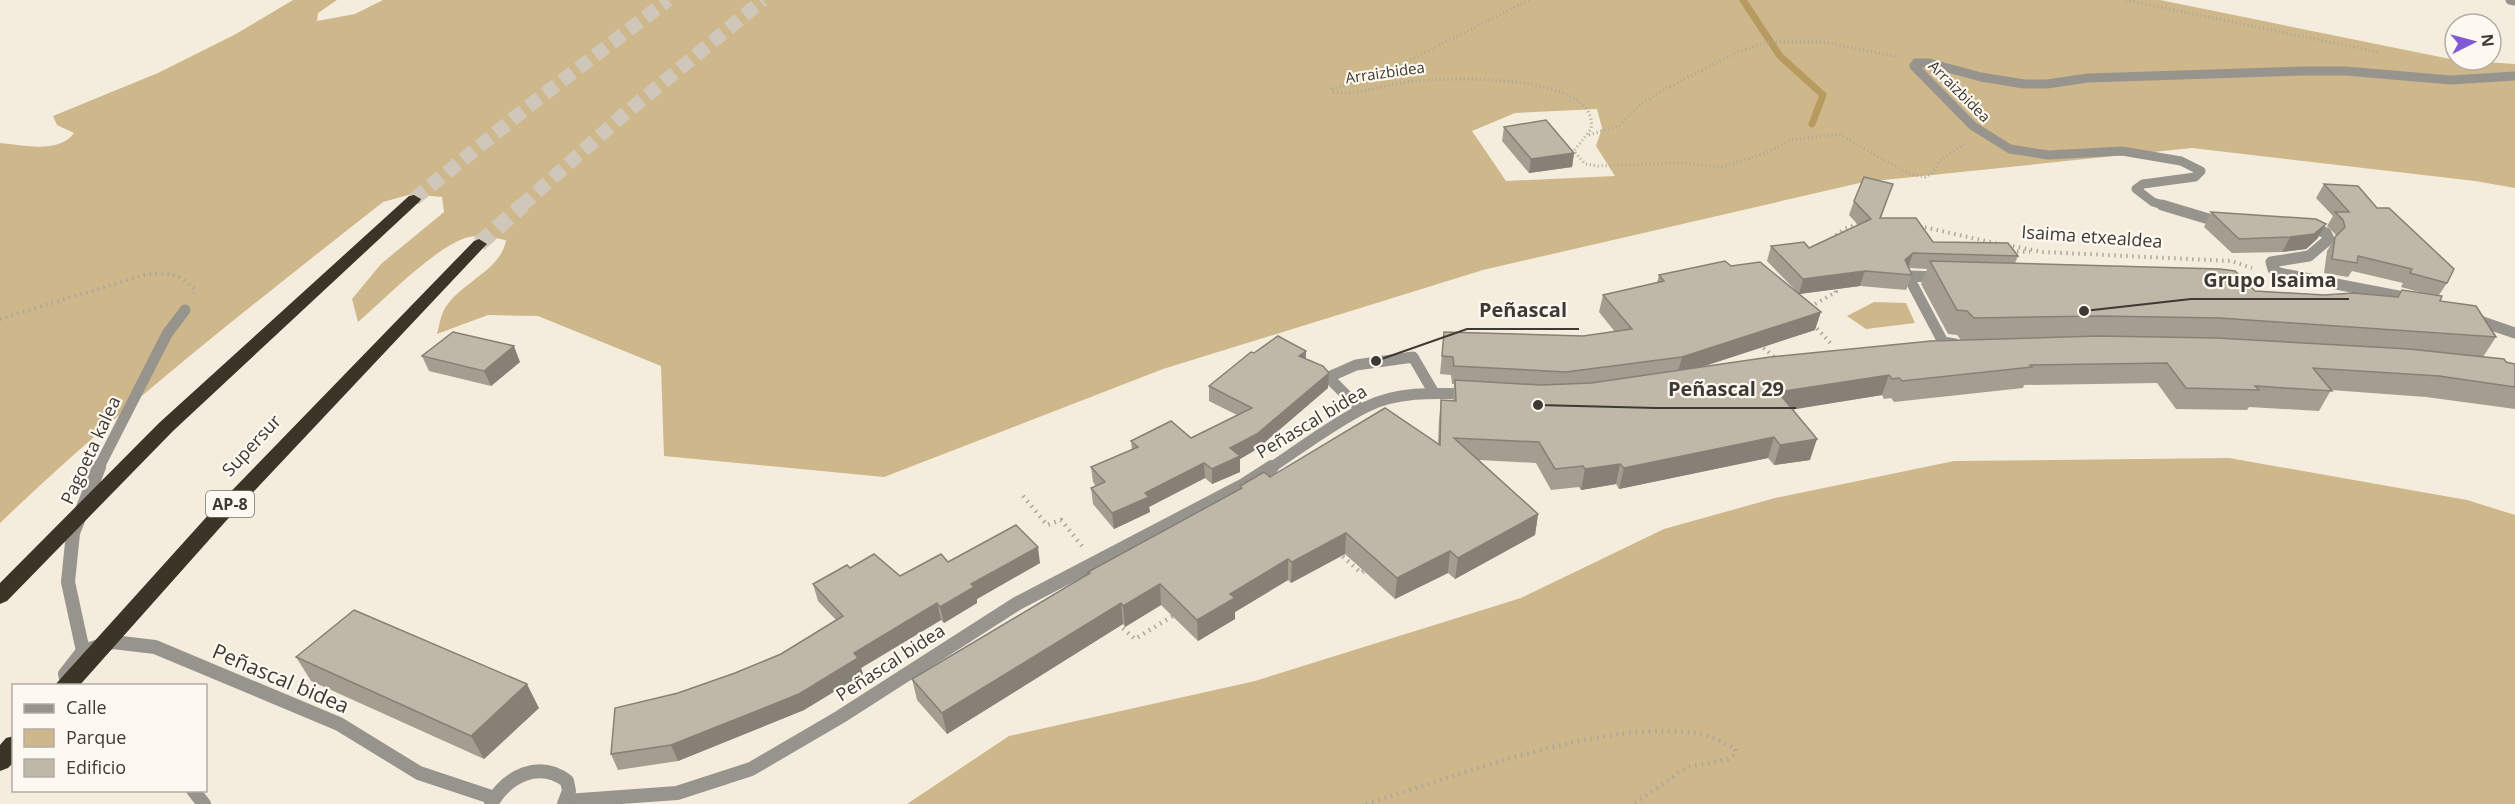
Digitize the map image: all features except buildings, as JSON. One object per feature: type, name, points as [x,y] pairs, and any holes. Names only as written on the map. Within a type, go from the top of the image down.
[{"type":"highway","points":[[0,596],[166,427],[414,199]]},
{"type":"highway","name":"Supersur","points":[[69,684],[170,567],[321,406],[479,244]]},
{"type":"highway","points":[[0,761],[12,747]]},
{"type":"street","points":[[2510,0],[2515,1]]},
{"type":"street","name":"Arraizbidea","points":[[2237,224],[2204,218],[2164,206],[2153,202],[2136,189],[2143,184],[2195,177],[2201,171],[2194,165],[2176,159],[2109,150],[2039,157],[1992,141],[1983,135],[1914,66],[1916,63],[1929,63],[1981,77],[2047,84],[2088,78],[2305,71],[2451,80],[2515,76]]},
{"type":"street","points":[[2298,225],[2326,233],[2329,239],[2309,256],[2271,262],[2273,269],[2279,273],[2388,292],[2427,303]]},
{"type":"street","points":[[1936,352],[1966,351],[1954,342],[1943,342],[1908,276],[1949,277]]},
{"type":"street","points":[[2386,306],[2415,310]]},
{"type":"street","name":"Pagoeta kalea","points":[[83,651],[68,582],[73,533],[90,484],[167,334],[185,310]]},
{"type":"street","points":[[2461,314],[2515,333]]},
{"type":"street","points":[[1360,409],[1330,379],[1337,371],[1356,365],[1413,357],[1434,393]]},
{"type":"street","name":"Peñascal bidea","points":[[565,802],[677,793],[751,769],[840,717],[1018,603],[1096,560],[1244,485],[1360,409],[1393,398],[1434,393],[1485,395]]},
{"type":"street","name":"Peñascal bidea","points":[[83,651],[113,642],[155,647],[339,724],[418,773],[493,801]]},
{"type":"street","points":[[66,684],[64,674],[83,651]]},
{"type":"street","points":[[493,801],[513,779],[539,770],[551,771],[567,782],[565,802]]},
{"type":"street","points":[[195,792],[204,804]]},
{"type":"path","name":"Arraizbidea","points":[[1529,0],[1380,75],[1362,82],[1336,86],[1332,89],[1333,92],[1347,93],[1398,83],[1456,78],[1518,82],[1564,93],[1578,99],[1589,113],[1592,128],[1588,135]]},
{"type":"path","points":[[2126,0],[2382,53]]},
{"type":"path","points":[[1929,63],[1841,44],[1804,40],[1776,41],[1750,47],[1676,81],[1649,98],[1625,124],[1609,132],[1588,135],[1586,141],[1575,147],[1574,151],[1585,164],[1680,163],[1722,167],[1766,153],[1790,140],[1833,134],[1850,139],[1909,174],[1925,177],[1933,173],[1939,160],[1957,147],[1992,141]]},
{"type":"path","points":[[1830,241],[1844,229],[1868,222]]},
{"type":"path","name":"Isaima etxealdea","points":[[1914,225],[2040,252],[2231,261],[2254,269]]},
{"type":"path","points":[[2007,251],[2040,252]]},
{"type":"path","points":[[0,319],[20,316],[98,288],[137,277],[161,274],[181,276],[195,289],[185,310]]},
{"type":"path","points":[[1805,308],[1821,303],[1836,292],[1827,280]]},
{"type":"path","points":[[1811,322],[1833,346]]},
{"type":"path","points":[[1758,343],[1774,357]]},
{"type":"path","points":[[1023,496],[1047,525],[1061,520],[1076,540]]},
{"type":"path","points":[[1336,551],[1361,573],[1372,566]]},
{"type":"path","points":[[1109,616],[1135,639],[1180,610]]},
{"type":"path","points":[[1366,804],[1495,764],[1609,736],[1679,730],[1718,739],[1735,748],[1736,753],[1728,759],[1686,767],[1634,804]]},
{"type":"green space","points":[[293,0],[337,0],[318,13],[317,21],[355,14],[383,0],[2160,0],[2443,58],[2443,72],[2503,72],[2503,63],[2515,64],[2515,188],[2475,181],[2192,148],[1864,182],[1483,270],[1163,369],[884,477],[664,456],[661,366],[538,316],[488,315],[437,334],[443,312],[450,302],[496,261],[506,240],[479,236],[456,242],[427,261],[358,322],[352,299],[381,264],[444,212],[442,197],[412,194],[383,202],[285,279],[139,398],[0,523],[0,143],[40,147],[59,144],[74,133],[57,125],[53,116],[158,73],[236,34]],"holes":[[[1597,109],[1602,128],[1596,146],[1615,176],[1506,181],[1472,131],[1515,113]]]},
{"type":"green space","points":[[1874,302],[1906,303],[1915,323],[1866,329],[1847,316]]},
{"type":"green space","points":[[2229,458],[2467,500],[2515,515],[2515,804],[907,804],[1009,736],[1255,681],[1521,598],[1664,529],[1775,498],[1954,461]]},
{"type":"waterway","points":[[1743,0],[1780,56],[1823,95],[1812,124]]},
{"type":"tunnel","points":[[414,199],[534,102],[668,0]]},
{"type":"tunnel","points":[[521,206],[621,117],[763,0]]},
{"type":"tunnel","points":[[479,244],[523,205]]},
{"type":"place","name":"Grupo Isaima","points":[[2084,311]]},
{"type":"place","name":"Peñascal","points":[[1376,361]]},
{"type":"place","name":"Peñascal 29","points":[[1538,405]]}]
